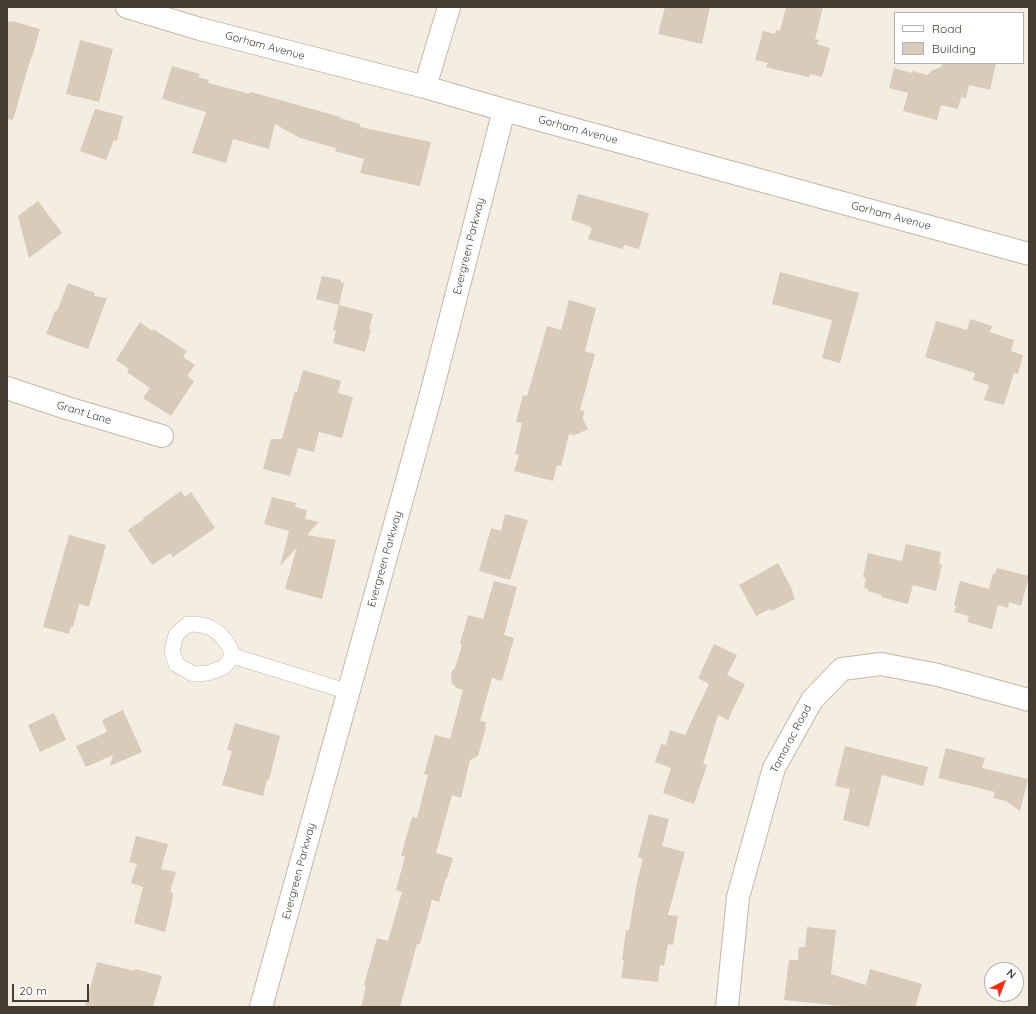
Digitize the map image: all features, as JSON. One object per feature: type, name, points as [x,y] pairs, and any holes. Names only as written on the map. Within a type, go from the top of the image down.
[{"type":"street","name":"Gorham Avenue","points":[[127,7],[200,29],[425,87],[1029,254]]},
{"type":"street","points":[[425,87],[449,7]]},
{"type":"street","name":"Evergreen Parkway","points":[[261,1007],[430,398],[504,110]]},
{"type":"street","name":"Grant Lane","points":[[7,388],[67,408],[162,436]]},
{"type":"street","name":"Tamarac Road","points":[[727,1007],[738,897],[774,768],[812,700],[842,669],[881,664],[938,675],[1029,700]]},
{"type":"lane","points":[[233,656],[348,692]]},
{"type":"building","points":[[665,7],[710,7],[702,44],[658,34]]},
{"type":"building","points":[[786,7],[823,7],[815,39],[819,40],[817,44],[830,48],[822,77],[810,74],[809,77],[766,67],[768,63],[755,60],[763,31],[775,34],[776,30],[780,31]]},
{"type":"building","points":[[7,21],[40,29],[13,120],[7,119]]},
{"type":"building","points":[[80,40],[113,49],[99,102],[66,94]]},
{"type":"building","points":[[942,64],[996,64],[990,90],[969,85],[966,98],[961,97],[958,109],[941,105],[937,120],[903,111],[908,93],[889,88],[894,68],[927,75],[933,70],[941,67]]},
{"type":"building","points":[[172,66],[200,74],[198,77],[209,80],[208,83],[250,94],[251,92],[341,117],[340,118],[360,124],[360,127],[431,142],[420,186],[360,173],[364,159],[335,151],[336,148],[300,138],[275,124],[269,149],[233,139],[226,163],[192,153],[206,112],[162,99]]},
{"type":"building","points":[[95,109],[123,116],[117,141],[114,140],[106,160],[80,151]]},
{"type":"building","points":[[578,194],[649,213],[639,249],[624,245],[623,249],[588,239],[592,228],[571,220]]},
{"type":"building","points":[[38,201],[62,233],[29,258],[18,216]]},
{"type":"building","points":[[780,272],[859,293],[840,363],[822,358],[832,320],[772,304]]},
{"type":"building","points":[[322,276],[341,280],[340,282],[344,283],[339,305],[316,299]]},
{"type":"building","points":[[68,283],[95,293],[94,296],[107,298],[88,349],[46,334]]},
{"type":"building","points":[[569,300],[596,308],[585,351],[595,354],[580,410],[584,411],[583,419],[588,429],[575,435],[569,434],[561,466],[557,465],[553,481],[514,471],[519,455],[515,454],[522,423],[516,422],[523,395],[527,396],[547,326],[561,330]]},
{"type":"building","points":[[339,305],[373,314],[365,352],[333,343],[336,331],[333,330]]},
{"type":"building","points":[[970,319],[992,326],[990,332],[1014,340],[1011,351],[1023,355],[1018,374],[1014,373],[1004,405],[984,400],[989,385],[973,380],[975,373],[925,357],[936,321],[967,330]]},
{"type":"building","points":[[140,322],[152,331],[153,329],[187,351],[183,357],[195,365],[187,376],[194,381],[171,416],[143,398],[150,388],[127,372],[129,369],[116,360]]},
{"type":"building","points":[[303,370],[341,381],[338,393],[353,397],[342,438],[319,432],[314,452],[298,448],[290,476],[263,469],[271,439],[282,439],[295,391],[297,392]]},
{"type":"building","points":[[181,491],[185,497],[191,492],[215,528],[173,557],[170,553],[152,565],[128,530]]},
{"type":"building","points":[[272,497],[296,503],[295,507],[307,510],[305,519],[319,522],[307,535],[336,540],[322,599],[285,589],[297,547],[280,566],[289,531],[264,524]]},
{"type":"building","points":[[505,514],[528,520],[510,580],[479,571],[491,528],[501,531]]},
{"type":"building","points":[[69,535],[106,545],[89,607],[79,604],[73,627],[71,626],[69,634],[43,627]]},
{"type":"building","points":[[906,544],[941,552],[939,564],[942,565],[936,591],[913,585],[908,604],[881,597],[882,595],[868,591],[868,589],[864,588],[866,578],[863,577],[868,553],[902,561]]},
{"type":"building","points":[[778,563],[793,591],[795,599],[772,611],[770,609],[756,616],[739,585]]},
{"type":"building","points":[[997,568],[1029,576],[1021,606],[1009,602],[1008,608],[998,605],[992,629],[967,622],[969,616],[954,612],[956,606],[954,605],[960,581],[989,589],[993,573],[995,574]]},
{"type":"building","points":[[494,581],[517,587],[504,635],[514,638],[502,681],[492,678],[480,721],[486,722],[486,727],[478,756],[470,760],[461,798],[452,795],[436,853],[453,858],[447,878],[439,902],[432,900],[420,944],[417,944],[400,1007],[361,1007],[366,986],[364,985],[377,938],[388,941],[402,892],[396,890],[405,856],[401,856],[412,817],[417,818],[428,775],[424,774],[435,735],[450,739],[463,690],[452,684],[451,675],[455,668],[462,645],[460,644],[468,615],[483,619]]},
{"type":"building","points":[[714,644],[737,655],[727,675],[745,684],[728,720],[718,715],[703,764],[707,765],[694,804],[663,793],[671,768],[655,762],[661,744],[666,745],[670,730],[685,735],[709,684],[698,678]]},
{"type":"building","points":[[123,710],[142,752],[110,766],[113,755],[86,767],[76,746],[107,732],[102,720]]},
{"type":"building","points":[[54,713],[66,740],[40,752],[28,725]]},
{"type":"building","points":[[235,723],[280,736],[269,780],[267,780],[263,796],[222,785],[232,751],[227,750]]},
{"type":"building","points":[[845,746],[928,767],[923,786],[882,775],[869,827],[843,820],[850,789],[835,786]]},
{"type":"building","points":[[946,748],[985,758],[982,768],[1028,779],[1020,811],[1006,801],[993,798],[995,792],[938,778]]},
{"type":"building","points":[[649,814],[669,819],[662,846],[685,852],[668,915],[678,916],[673,945],[668,944],[664,966],[660,965],[658,982],[621,978],[626,930],[629,930],[637,882],[643,859],[638,857]]},
{"type":"building","points":[[136,836],[168,844],[161,869],[176,872],[170,892],[173,893],[173,898],[165,932],[134,923],[143,887],[131,883],[137,864],[129,862]]},
{"type":"building","points":[[807,927],[836,930],[831,974],[866,985],[870,969],[922,984],[915,1007],[852,1007],[784,1000],[789,960],[798,960],[799,947],[805,947]]},
{"type":"building","points":[[97,962],[162,976],[153,1007],[85,1007]]}]
